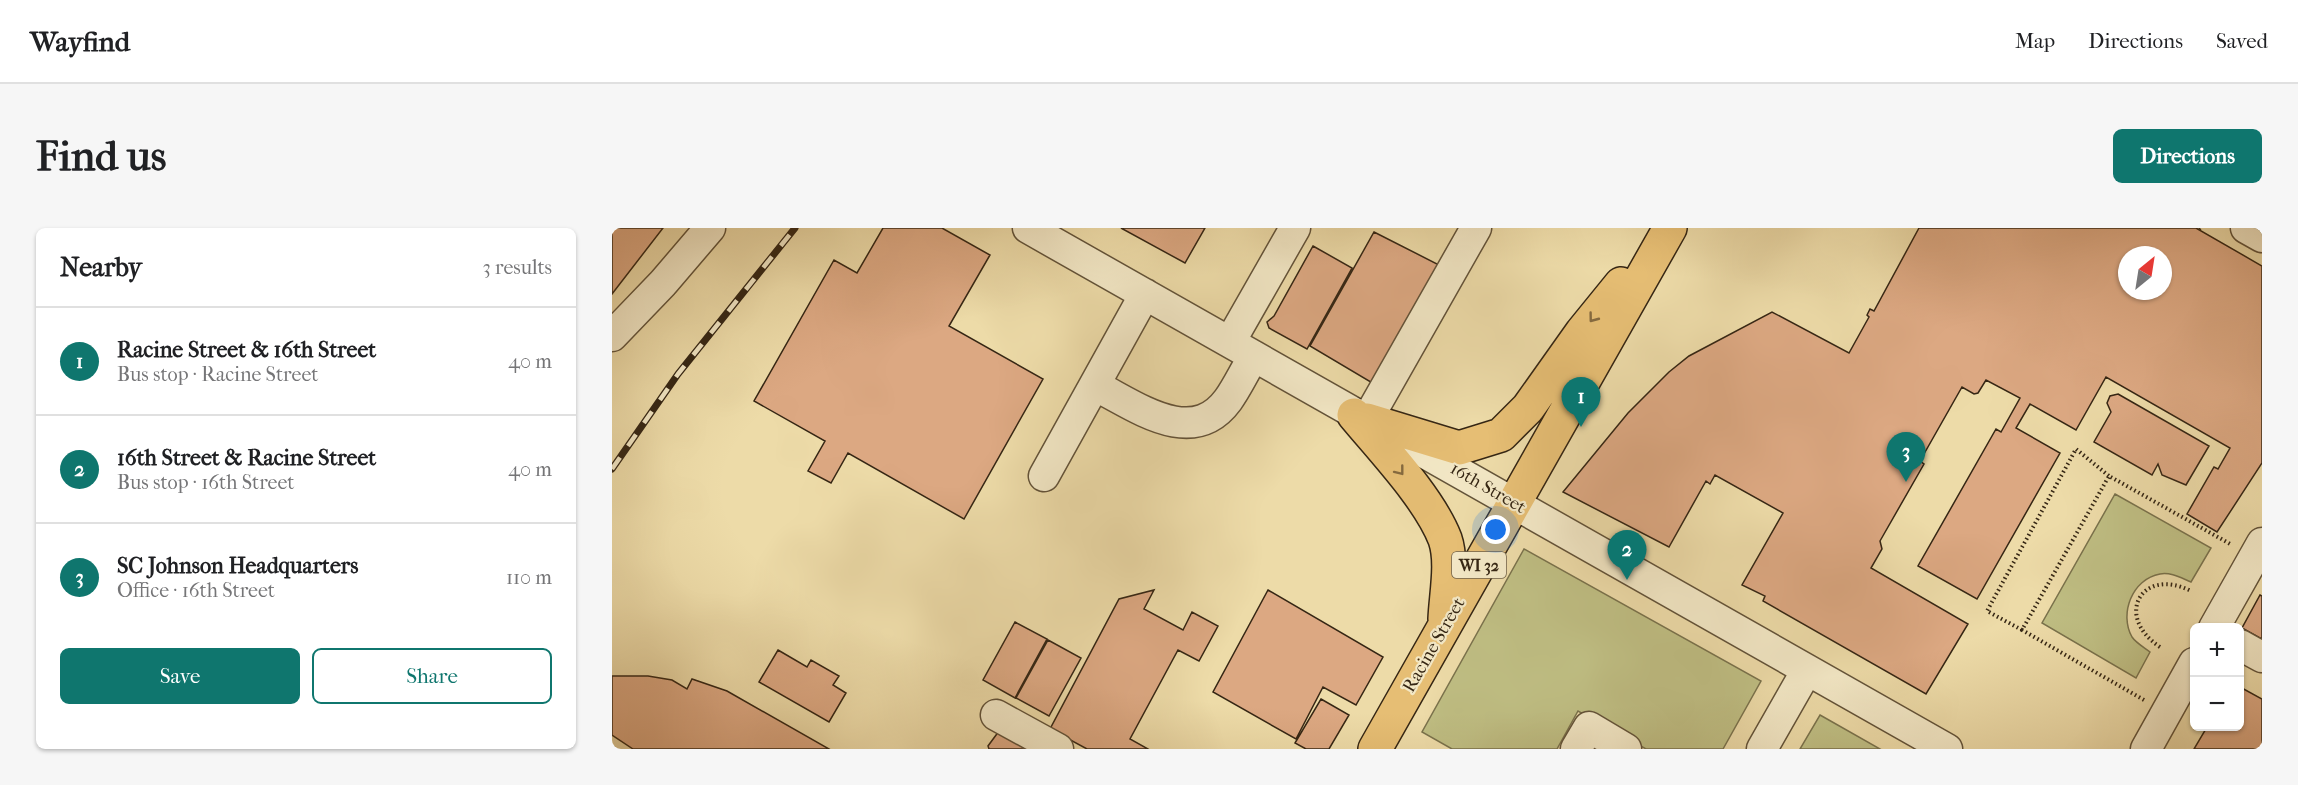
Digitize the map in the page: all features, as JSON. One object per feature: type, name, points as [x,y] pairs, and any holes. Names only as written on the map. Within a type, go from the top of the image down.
[{"type":"main road","name":"Racine Street","points":[[1375,749],[1670,228]]},
{"type":"main road","points":[[1358,415],[1459,448],[1501,435],[1528,408],[1616,287],[1649,264]]},
{"type":"main road","points":[[1358,415],[1418,495],[1446,541],[1448,566],[1444,626]]},
{"type":"street","points":[[612,336],[663,283],[710,228]]},
{"type":"street","name":"16th Street","points":[[1028,228],[1947,749]]},
{"type":"street","points":[[1096,386],[1150,413],[1182,424],[1192,424],[1210,418],[1222,406],[1242,349],[1294,228]]},
{"type":"street","points":[[1358,415],[1476,228]]},
{"type":"street","points":[[2246,228],[2262,237]]},
{"type":"street","points":[[1044,476],[1145,294]]},
{"type":"street","points":[[2216,623],[2258,550]]},
{"type":"street","points":[[2244,647],[2262,657]]},
{"type":"street","points":[[1762,749],[1807,670]]},
{"type":"street","points":[[2146,749],[2190,670]]},
{"type":"street","points":[[996,715],[1058,749]]},
{"type":"street","points":[[1576,749],[1589,728],[1626,749]]},
{"type":"path","points":[[2166,713],[1987,611],[2076,449],[2109,476],[2258,550]]},
{"type":"path","points":[[2022,630],[2109,476]]},
{"type":"path","points":[[2160,647],[2142,633],[2136,621],[2135,608],[2142,595],[2163,582],[2178,584],[2191,591]]},
{"type":"shaded area","points":[[2115,494],[2211,548],[2191,582],[2172,575],[2160,574],[2150,577],[2135,590],[2128,608],[2128,628],[2132,637],[2150,652],[2136,678],[2042,623]]},
{"type":"shaded area","points":[[1524,549],[1761,681],[1723,749],[1646,749],[1578,711],[1557,749],[1452,749],[1422,732]]},
{"type":"shaded area","points":[[1820,715],[1880,749],[1800,749]]},
{"type":"building","points":[[612,228],[663,228],[612,294]]},
{"type":"building","points":[[883,228],[942,228],[990,255],[949,326],[1043,379],[964,519],[848,453],[831,483],[808,471],[825,441],[754,401],[834,260],[857,273]]},
{"type":"building","points":[[1121,228],[1205,228],[1185,263]]},
{"type":"building","points":[[1919,228],[2196,228],[2262,266],[2262,463],[2217,532],[2187,514],[2214,467],[2218,469],[2230,448],[2106,377],[2076,430],[2030,404],[2016,428],[2060,453],[1977,599],[1918,566],[1996,429],[2001,432],[2020,398],[1986,380],[1978,393],[1974,394],[1962,387],[1920,461],[1924,464],[1880,541],[1882,549],[1871,568],[1968,624],[1926,694],[1763,601],[1765,596],[1742,585],[1783,513],[1715,475],[1710,484],[1706,481],[1669,547],[1563,492],[1628,413],[1669,372],[1689,356],[1772,312],[1849,353],[1869,317],[1867,315],[1870,309],[1874,311]]},
{"type":"building","points":[[1374,232],[1441,266],[1374,384],[1310,346]]},
{"type":"building","points":[[1313,246],[1352,268],[1307,349],[1269,328],[1267,322],[1274,316]]},
{"type":"building","points":[[2118,394],[2209,446],[2186,485],[2162,475],[2158,464],[2152,475],[2094,442],[2111,412],[2107,403],[2110,396]]},
{"type":"building","points":[[1154,590],[1144,609],[1183,630],[1192,612],[1218,626],[1199,661],[1178,650],[1130,739],[1148,749],[1087,749],[1050,729],[1119,599]]},
{"type":"building","points":[[1268,590],[1383,657],[1356,705],[1323,687],[1296,739],[1213,692]]},
{"type":"building","points":[[2260,595],[2262,596],[2262,639],[2244,629],[2244,624]]},
{"type":"building","points":[[1015,622],[1047,639],[1015,698],[983,680]]},
{"type":"building","points":[[1048,640],[1081,658],[1049,716],[1016,698]]},
{"type":"building","points":[[778,650],[807,667],[811,660],[839,676],[833,685],[846,693],[829,722],[759,682]]},
{"type":"building","points":[[612,676],[648,676],[672,680],[687,689],[692,679],[727,691],[829,749],[633,749],[612,735]]},
{"type":"building","points":[[2244,689],[2262,699],[2262,749],[2194,749],[2205,731],[2244,731]]},
{"type":"building","points":[[1321,699],[1349,715],[1329,749],[1306,749],[1295,743]]},
{"type":"building","points":[[999,731],[1030,749],[989,749],[988,746]]},
{"type":"railway","points":[[612,469],[678,374],[795,228]]},
{"type":"place","name":"Racine Street & 16th Street","points":[[1581,427]]},
{"type":"place","name":"SC Johnson Headquarters","points":[[1906,482]]},
{"type":"place","name":"16th Street & Racine Street","points":[[1627,580]]}]
